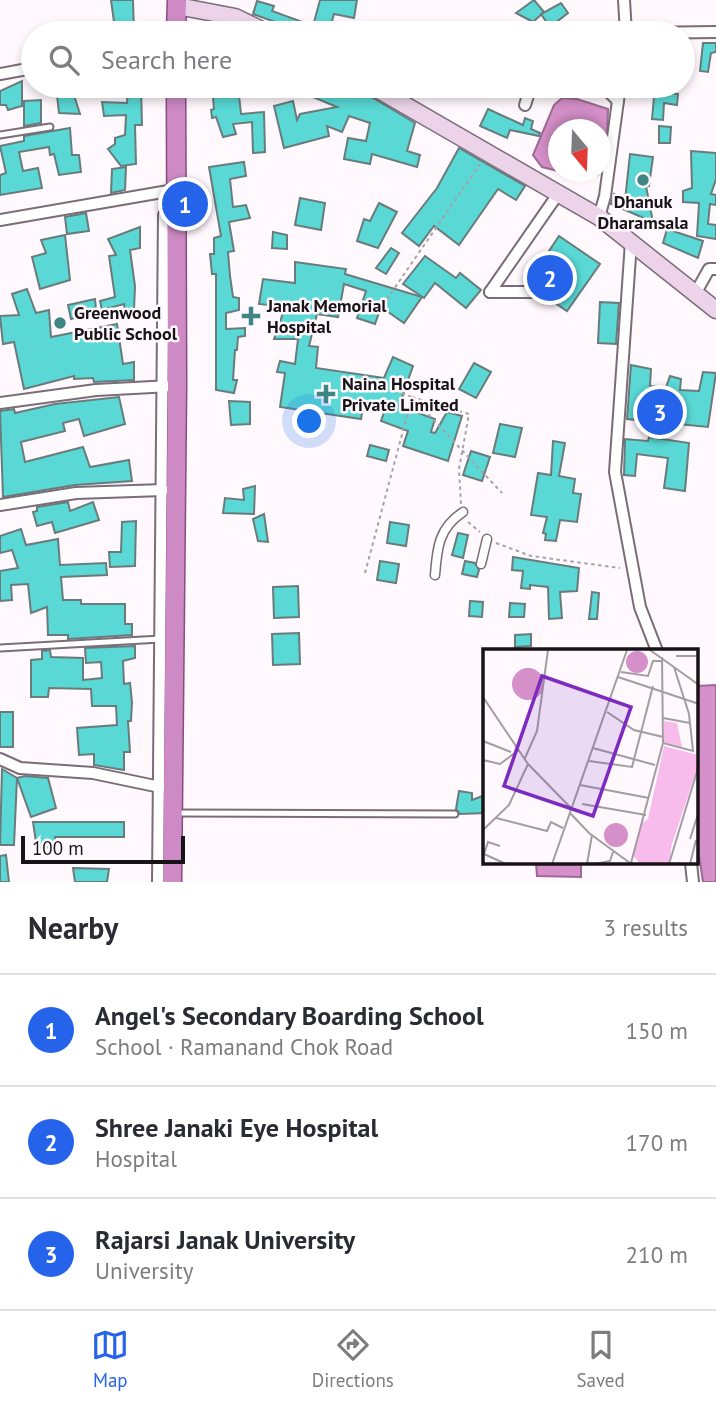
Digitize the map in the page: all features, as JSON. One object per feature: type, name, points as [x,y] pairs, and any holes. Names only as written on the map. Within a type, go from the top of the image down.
[{"type":"highway","points":[[176,21],[177,3]]},
{"type":"highway","points":[[172,882],[171,386],[176,98]]},
{"type":"main road","points":[[177,3],[243,21]]},
{"type":"main road","points":[[393,98],[599,217],[716,310]]},
{"type":"street","points":[[624,0],[625,21]]},
{"type":"street","points":[[695,32],[716,32]]},
{"type":"street","points":[[0,74],[21,70]]},
{"type":"street","points":[[525,105],[527,98]]},
{"type":"street","points":[[615,98],[618,101]]},
{"type":"street","points":[[599,217],[605,196],[618,98]]},
{"type":"street","points":[[531,292],[490,292],[558,194]]},
{"type":"street","points":[[0,220],[174,197]]},
{"type":"street","points":[[631,242],[614,454],[617,493],[640,607],[656,649]]},
{"type":"street","points":[[695,294],[709,269],[716,268]]},
{"type":"street","points":[[0,403],[96,390],[171,386],[163,490],[158,882]]},
{"type":"street","points":[[0,505],[76,493],[163,490]]},
{"type":"street","points":[[435,575],[443,531],[449,522],[463,512]]},
{"type":"street","points":[[481,564],[481,556],[488,539]]},
{"type":"street","points":[[0,759],[20,768],[93,773],[160,787]]},
{"type":"street","points":[[691,864],[693,882]]},
{"type":"lane","points":[[0,135],[51,127]]},
{"type":"lane","points":[[0,648],[161,639]]},
{"type":"lane","points":[[173,813],[454,814]]},
{"type":"path","points":[[387,299],[487,152]]},
{"type":"path","points":[[382,386],[469,414],[459,469],[459,498],[469,523],[488,539],[531,556],[632,569]]},
{"type":"path","points":[[412,397],[502,493]]},
{"type":"path","points":[[365,573],[412,397]]},
{"type":"shaded area","points":[[562,98],[577,99],[608,109],[608,119],[548,119],[554,105]]},
{"type":"shaded area","points":[[548,119],[548,168],[542,167],[533,155]]},
{"type":"shaded area","points":[[716,685],[716,882],[703,882],[698,849],[698,686]]},
{"type":"shaded area","points":[[536,864],[581,864],[581,877],[537,876]]},
{"type":"building","points":[[111,0],[133,0],[134,21],[114,21]]},
{"type":"building","points":[[320,0],[357,0],[354,18],[334,14],[332,21],[314,21]]},
{"type":"building","points":[[534,0],[544,12],[534,21],[516,13]]},
{"type":"building","points":[[257,1],[274,6],[272,11],[299,21],[273,21],[253,14]]},
{"type":"building","points":[[561,3],[568,13],[558,21],[546,21],[541,14]]},
{"type":"building","points":[[703,43],[716,43],[716,52],[711,53],[708,72],[700,71]]},
{"type":"building","points":[[21,81],[22,106],[8,110],[6,105],[0,105],[0,91]]},
{"type":"building","points":[[57,98],[75,98],[80,114],[59,113]]},
{"type":"building","points":[[127,98],[141,98],[142,125],[135,125],[136,164],[121,166],[108,149],[115,144],[115,138],[125,135],[126,115],[104,116],[102,102],[127,103]]},
{"type":"building","points":[[213,98],[239,98],[241,114],[264,112],[265,152],[253,153],[252,122],[233,124],[236,134],[223,137],[216,117],[212,118],[211,110],[214,109]]},
{"type":"building","points":[[315,98],[373,98],[415,123],[407,151],[420,155],[417,167],[372,154],[370,164],[344,159],[348,138],[366,141],[370,123],[349,116],[342,132],[327,126],[329,136],[284,148],[274,106],[293,101],[297,120],[300,114],[337,107]]},
{"type":"building","points":[[654,98],[678,98],[677,105],[664,103],[663,120],[652,119]]},
{"type":"building","points":[[41,100],[41,123],[24,126],[24,101]]},
{"type":"building","points":[[488,109],[523,125],[525,118],[533,121],[531,129],[540,133],[539,136],[510,130],[507,138],[480,126]]},
{"type":"building","points":[[659,126],[671,127],[670,143],[659,143]]},
{"type":"building","points":[[70,128],[72,155],[79,155],[81,172],[59,175],[54,154],[50,155],[49,147],[19,152],[23,171],[38,168],[42,188],[0,195],[0,175],[6,173],[0,146],[24,141],[24,136]]},
{"type":"building","points":[[459,148],[525,186],[516,200],[498,189],[459,245],[434,226],[419,246],[402,233],[437,188]]},
{"type":"building","points":[[691,151],[716,153],[716,179],[711,194],[716,195],[716,205],[710,204],[708,224],[716,225],[716,239],[697,236],[699,203],[683,202],[683,191],[692,188]]},
{"type":"building","points":[[630,154],[653,157],[649,186],[646,186],[653,222],[611,204],[614,194],[625,200]]},
{"type":"building","points":[[244,162],[246,176],[230,179],[233,207],[246,205],[250,218],[229,222],[234,251],[228,252],[230,276],[233,297],[239,298],[239,310],[226,313],[226,329],[245,328],[245,336],[238,337],[235,350],[233,380],[237,380],[234,393],[216,390],[216,274],[212,274],[210,254],[214,254],[214,238],[221,236],[209,167]]},
{"type":"building","points":[[126,167],[125,190],[111,193],[112,169]]},
{"type":"building","points":[[300,198],[325,203],[321,230],[295,225]]},
{"type":"building","points":[[379,203],[397,212],[378,248],[357,241],[364,219],[370,221]]},
{"type":"building","points":[[86,213],[89,231],[67,234],[65,217]]},
{"type":"building","points":[[140,227],[140,248],[130,250],[135,286],[134,310],[125,310],[124,304],[102,310],[100,301],[115,297],[109,256],[116,255],[108,239]]},
{"type":"building","points":[[667,229],[703,241],[698,258],[663,243]]},
{"type":"building","points":[[273,232],[287,235],[287,249],[272,248]]},
{"type":"building","points":[[65,235],[70,280],[40,289],[32,257],[46,253],[41,240]]},
{"type":"building","points":[[559,236],[600,264],[567,311],[539,292],[535,286],[527,284]]},
{"type":"building","points":[[391,248],[399,253],[386,274],[376,268]]},
{"type":"building","points":[[425,256],[456,278],[460,273],[481,290],[466,308],[435,283],[424,298],[403,284]]},
{"type":"building","points":[[295,262],[346,269],[345,274],[422,297],[404,323],[381,307],[375,324],[357,318],[366,291],[344,284],[338,317],[317,314],[309,346],[318,347],[316,368],[384,378],[393,357],[413,366],[399,406],[435,419],[431,432],[435,433],[447,412],[462,416],[448,461],[403,446],[408,431],[381,421],[386,407],[364,401],[361,419],[280,407],[285,373],[277,372],[280,361],[295,364],[298,339],[274,339],[285,307],[259,304],[263,279],[295,283]]},
{"type":"building","points":[[27,289],[36,313],[49,310],[51,337],[117,324],[123,364],[134,362],[134,380],[94,382],[93,378],[74,379],[74,376],[24,389],[14,342],[3,344],[0,316],[19,315],[12,294]]},
{"type":"building","points":[[95,299],[96,309],[86,310],[86,315],[71,319],[68,305]]},
{"type":"building","points":[[600,302],[619,303],[616,344],[598,343]]},
{"type":"building","points":[[474,363],[491,372],[476,398],[459,389]]},
{"type":"building","points":[[631,365],[651,369],[650,386],[666,387],[670,376],[681,379],[680,390],[699,391],[703,372],[716,373],[708,427],[627,419]]},
{"type":"building","points":[[119,397],[125,424],[84,436],[79,419],[63,423],[65,431],[21,442],[25,462],[83,447],[90,467],[129,460],[132,481],[75,485],[3,497],[0,411],[14,409],[15,413],[55,404]]},
{"type":"building","points":[[229,401],[250,402],[250,424],[231,425]]},
{"type":"building","points":[[500,424],[522,428],[515,457],[493,453]]},
{"type":"building","points":[[649,437],[689,443],[685,491],[664,488],[668,458],[637,454],[635,476],[624,475],[625,439],[648,441]]},
{"type":"building","points":[[553,441],[565,443],[559,476],[575,479],[573,493],[581,494],[577,522],[560,520],[556,541],[545,540],[546,534],[543,533],[547,517],[531,515],[538,473],[551,475]]},
{"type":"building","points":[[370,445],[389,450],[386,461],[367,456]]},
{"type":"building","points":[[471,451],[490,457],[482,481],[463,475]]},
{"type":"building","points":[[255,486],[254,514],[223,513],[225,498],[244,500],[243,489]]},
{"type":"building","points":[[68,502],[70,511],[93,502],[99,520],[55,533],[52,522],[37,526],[33,512],[37,511],[37,507]]},
{"type":"building","points":[[264,514],[268,542],[258,541],[253,519]]},
{"type":"building","points":[[136,521],[135,566],[110,567],[109,552],[121,552],[122,522]]},
{"type":"building","points":[[390,522],[409,525],[406,546],[387,543]]},
{"type":"building","points":[[21,529],[26,545],[58,539],[60,565],[106,563],[107,575],[61,577],[63,600],[81,600],[81,604],[125,604],[125,624],[132,624],[132,635],[68,639],[68,635],[48,635],[47,607],[31,613],[28,584],[11,585],[12,600],[0,601],[0,571],[18,568],[12,550],[0,553],[0,536]]},
{"type":"building","points":[[458,533],[468,535],[463,558],[452,555]]},
{"type":"building","points":[[513,557],[579,568],[577,591],[560,592],[562,618],[549,619],[548,587],[530,585],[530,589],[521,588],[523,571],[512,570]]},
{"type":"building","points":[[380,561],[399,564],[396,583],[377,580]]},
{"type":"building","points":[[465,561],[475,563],[479,570],[477,577],[462,574]]},
{"type":"building","points":[[298,586],[299,617],[274,618],[273,587]]},
{"type":"building","points":[[592,592],[599,593],[597,619],[589,619]]},
{"type":"building","points":[[470,601],[483,602],[482,617],[469,616]]},
{"type":"building","points":[[510,603],[525,604],[524,617],[509,617]]},
{"type":"building","points":[[299,633],[300,664],[273,665],[272,634]]},
{"type":"building","points":[[531,634],[531,646],[515,647],[515,635]]},
{"type":"building","points":[[135,646],[135,658],[123,661],[124,684],[130,683],[132,702],[131,721],[128,721],[130,752],[124,752],[124,770],[94,765],[94,754],[79,755],[77,728],[117,725],[116,706],[92,706],[91,689],[49,688],[48,697],[31,697],[31,660],[42,659],[42,651],[50,650],[51,657],[83,658],[83,680],[102,678],[101,662],[86,663],[85,648]]},
{"type":"building","points":[[0,712],[13,712],[13,747],[0,747]]},
{"type":"building","points":[[2,769],[17,778],[14,845],[0,845]]},
{"type":"building","points":[[17,778],[48,778],[56,808],[31,817]]},
{"type":"building","points":[[459,791],[472,793],[472,800],[483,796],[483,813],[460,814],[456,809]]},
{"type":"building","points":[[33,822],[124,822],[124,837],[55,837],[56,846],[37,849]]},
{"type":"building","points":[[6,855],[9,882],[0,882],[0,856]]},
{"type":"building","points":[[73,868],[109,869],[107,882],[75,882]]},
{"type":"place","name":"Dhanuk Dharamsala","points":[[643,180]]},
{"type":"place","name":"Angel's Secondary Boarding School","points":[[185,204]]},
{"type":"place","name":"Shree Janaki Eye Hospital","points":[[550,278]]},
{"type":"place","name":"Janak Memorial Hospital","points":[[251,316]]},
{"type":"place","name":"Greenwood Public School","points":[[60,323]]},
{"type":"place","name":"Naina Hospital Private Limited","points":[[326,394]]},
{"type":"place","name":"Rajarsi Janak University","points":[[660,412]]}]
